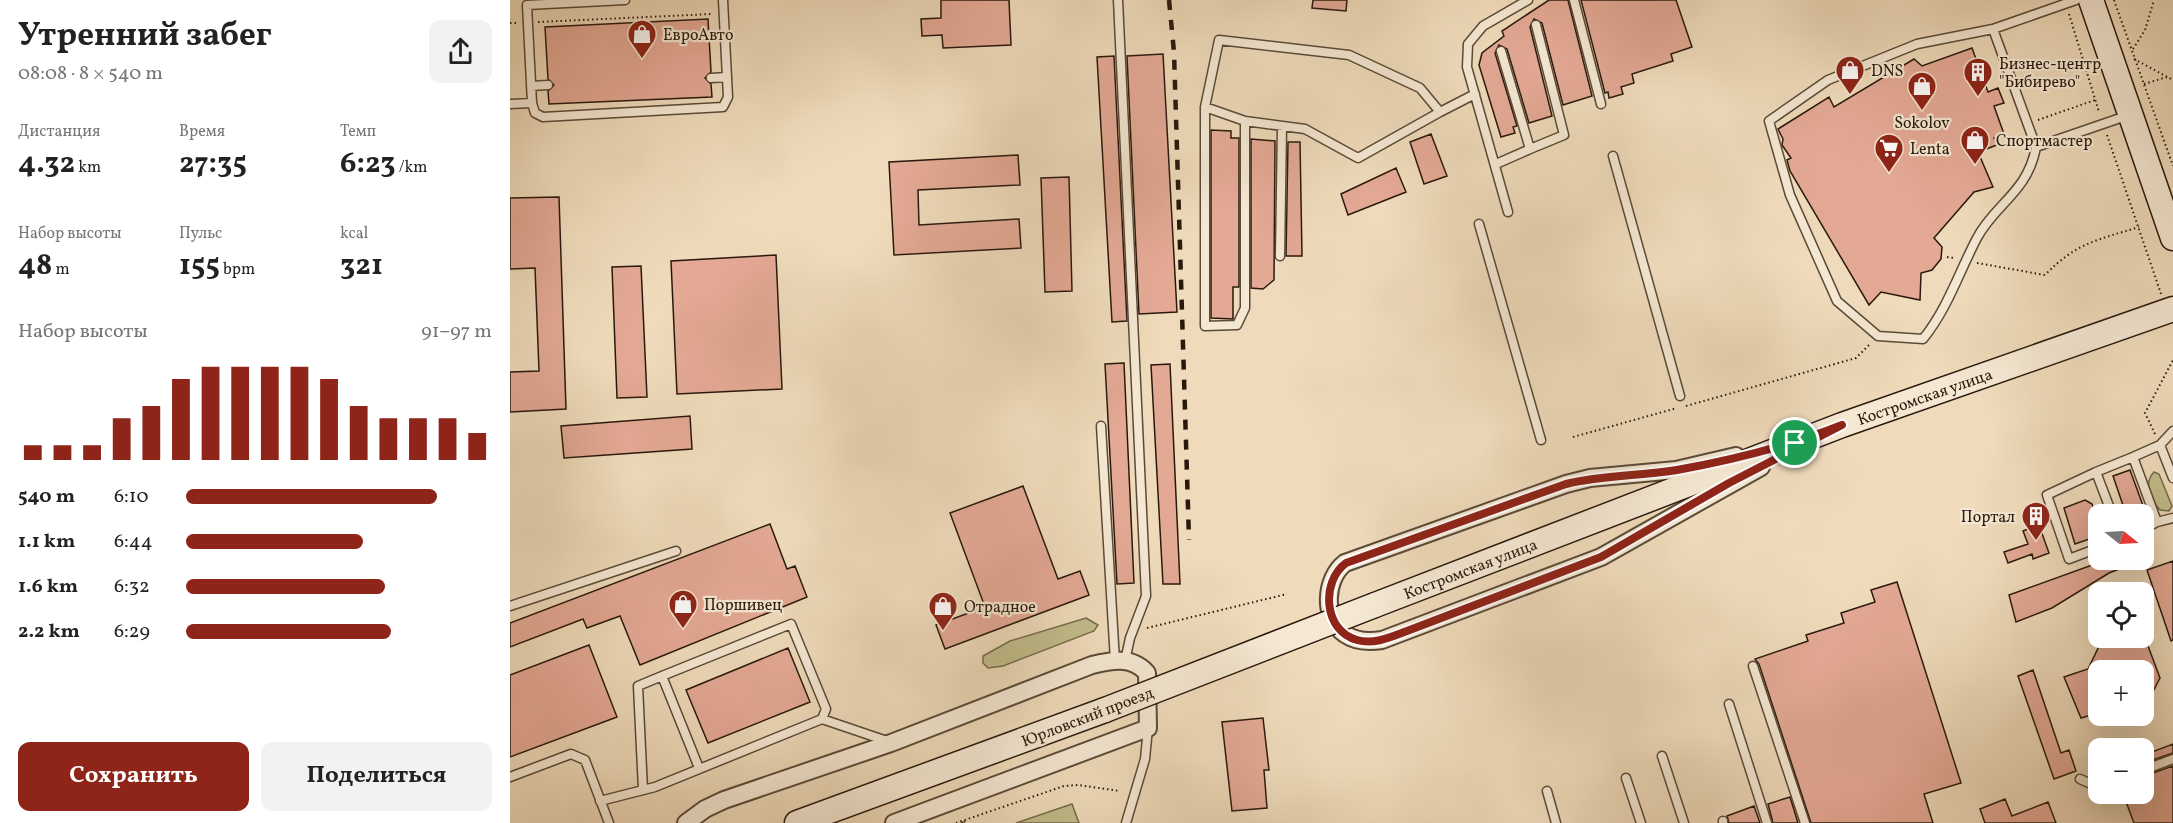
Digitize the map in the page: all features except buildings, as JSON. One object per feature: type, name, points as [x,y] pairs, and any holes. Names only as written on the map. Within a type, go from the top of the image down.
[{"type":"main road","points":[[2091,0],[2173,238]]},
{"type":"main road","name":"Костромская улица","points":[[1375,605],[1842,425],[2169,310]]},
{"type":"main road","name":"Юрловский проезд","points":[[797,823],[1105,710],[1375,605]]},
{"type":"street","points":[[1795,443],[1676,470],[1590,478],[1566,484],[1346,563],[1336,570],[1331,583],[1331,614],[1335,625],[1355,640],[1382,640],[1601,557],[1729,483],[1842,425]]},
{"type":"street","points":[[686,823],[705,809],[724,800],[891,743],[1092,665],[1120,661],[1136,663],[1144,668],[1149,681],[1148,728],[894,823]]},
{"type":"lane","points":[[625,0],[527,5],[532,103],[535,113],[543,117],[718,108],[728,102],[723,0]]},
{"type":"lane","points":[[1118,0],[1146,596],[1120,661]]},
{"type":"lane","points":[[1508,212],[1467,67],[1468,44],[1483,26],[1528,0]]},
{"type":"lane","points":[[1574,0],[1601,104]]},
{"type":"lane","points":[[1993,28],[2036,147],[2034,162],[2014,194],[1978,235],[1940,319],[1923,339],[1878,336],[1837,301],[1790,195],[1769,121],[1828,80],[1917,44],[1993,28],[2038,8],[2076,0]]},
{"type":"lane","points":[[1496,164],[1564,135],[1536,25]]},
{"type":"lane","points":[[1245,121],[1245,308],[1237,325],[1205,326],[1205,107],[1219,40],[1349,56],[1420,88],[1440,112]]},
{"type":"lane","points":[[1501,51],[1530,149]]},
{"type":"lane","points":[[711,78],[727,77]]},
{"type":"lane","points":[[531,86],[548,85]]},
{"type":"lane","points":[[1205,107],[1245,121],[1305,129],[1358,158],[1475,94]]},
{"type":"lane","points":[[510,104],[532,103]]},
{"type":"lane","points":[[2036,147],[2129,114]]},
{"type":"lane","points":[[1280,256],[1282,126]]},
{"type":"lane","points":[[1613,156],[1680,396]]},
{"type":"lane","points":[[1479,224],[1540,440]]},
{"type":"lane","points":[[1101,426],[1120,661]]},
{"type":"lane","points":[[2088,552],[2069,559],[2047,495],[2160,445],[2173,431]]},
{"type":"lane","points":[[2160,445],[2173,478]]},
{"type":"lane","points":[[2133,457],[2157,522]]},
{"type":"lane","points":[[2096,472],[2108,504]]},
{"type":"lane","points":[[2154,524],[2173,518]]},
{"type":"lane","points":[[510,606],[676,551]]},
{"type":"lane","points":[[643,790],[638,686],[791,624],[826,709],[822,719]]},
{"type":"lane","points":[[1753,666],[1805,823]]},
{"type":"lane","points":[[662,676],[699,768]]},
{"type":"lane","points":[[1729,704],[1767,823]]},
{"type":"lane","points":[[600,801],[643,790],[822,719],[891,743]]},
{"type":"lane","points":[[1126,823],[1145,759],[1148,728]]},
{"type":"lane","points":[[510,777],[571,754],[585,760],[609,823]]},
{"type":"lane","points":[[1662,756],[1684,823]]},
{"type":"lane","points":[[2154,766],[2173,759]]},
{"type":"lane","points":[[1626,778],[1641,823]]},
{"type":"lane","points":[[2079,779],[2088,783]]},
{"type":"lane","points":[[1546,791],[1556,823]]},
{"type":"path","points":[[2114,0],[2173,166]]},
{"type":"path","points":[[2132,51],[2145,30],[2154,0]]},
{"type":"path","points":[[2066,3],[2095,100],[2169,310]]},
{"type":"path","points":[[510,24],[724,13]]},
{"type":"path","points":[[2134,59],[2173,80]]},
{"type":"path","points":[[2144,84],[2168,77]]},
{"type":"path","points":[[2028,124],[2095,100]]},
{"type":"path","points":[[1947,256],[2045,275],[2063,256],[2080,245],[2139,227]]},
{"type":"path","points":[[1573,437],[1856,358],[1878,336]]},
{"type":"path","points":[[2160,445],[2145,414],[2173,360]]},
{"type":"path","points":[[1145,628],[1287,594]]},
{"type":"path","points":[[956,823],[1064,786],[1089,786],[1120,791]]},
{"type":"shaded area","points":[[2154,472],[2159,474],[2172,506],[2169,511],[2160,510],[2149,491],[2149,481]]},
{"type":"shaded area","points":[[1086,618],[1098,625],[1094,631],[1003,666],[988,668],[983,663],[983,656],[1010,641]]},
{"type":"shaded area","points":[[1072,804],[1079,823],[1016,823]]},
{"type":"railway","points":[[1169,0],[1174,52],[1189,540]]},
{"type":"place","name":"ЕвроАвто","points":[[642,60]]},
{"type":"place","name":"DNS","points":[[1850,96]]},
{"type":"place","name":"Бизнес-центр \"Бибирево\"","points":[[1978,98]]},
{"type":"place","name":"Sokolov","points":[[1922,112]]},
{"type":"place","name":"Спортмастер","points":[[1975,166]]},
{"type":"place","name":"Lenta","points":[[1889,174]]},
{"type":"place","name":"Портал","points":[[2036,542]]},
{"type":"place","name":"Поршивец","points":[[683,630]]},
{"type":"place","name":"Отрадное","points":[[943,632]]},
{"type":"route","points":[[1842,425],[1729,483],[1601,557],[1382,640],[1368,642],[1355,640],[1335,625],[1329,600],[1331,583],[1336,570],[1346,563],[1566,484],[1590,478],[1676,470],[1795,443],[1842,425]]}]
